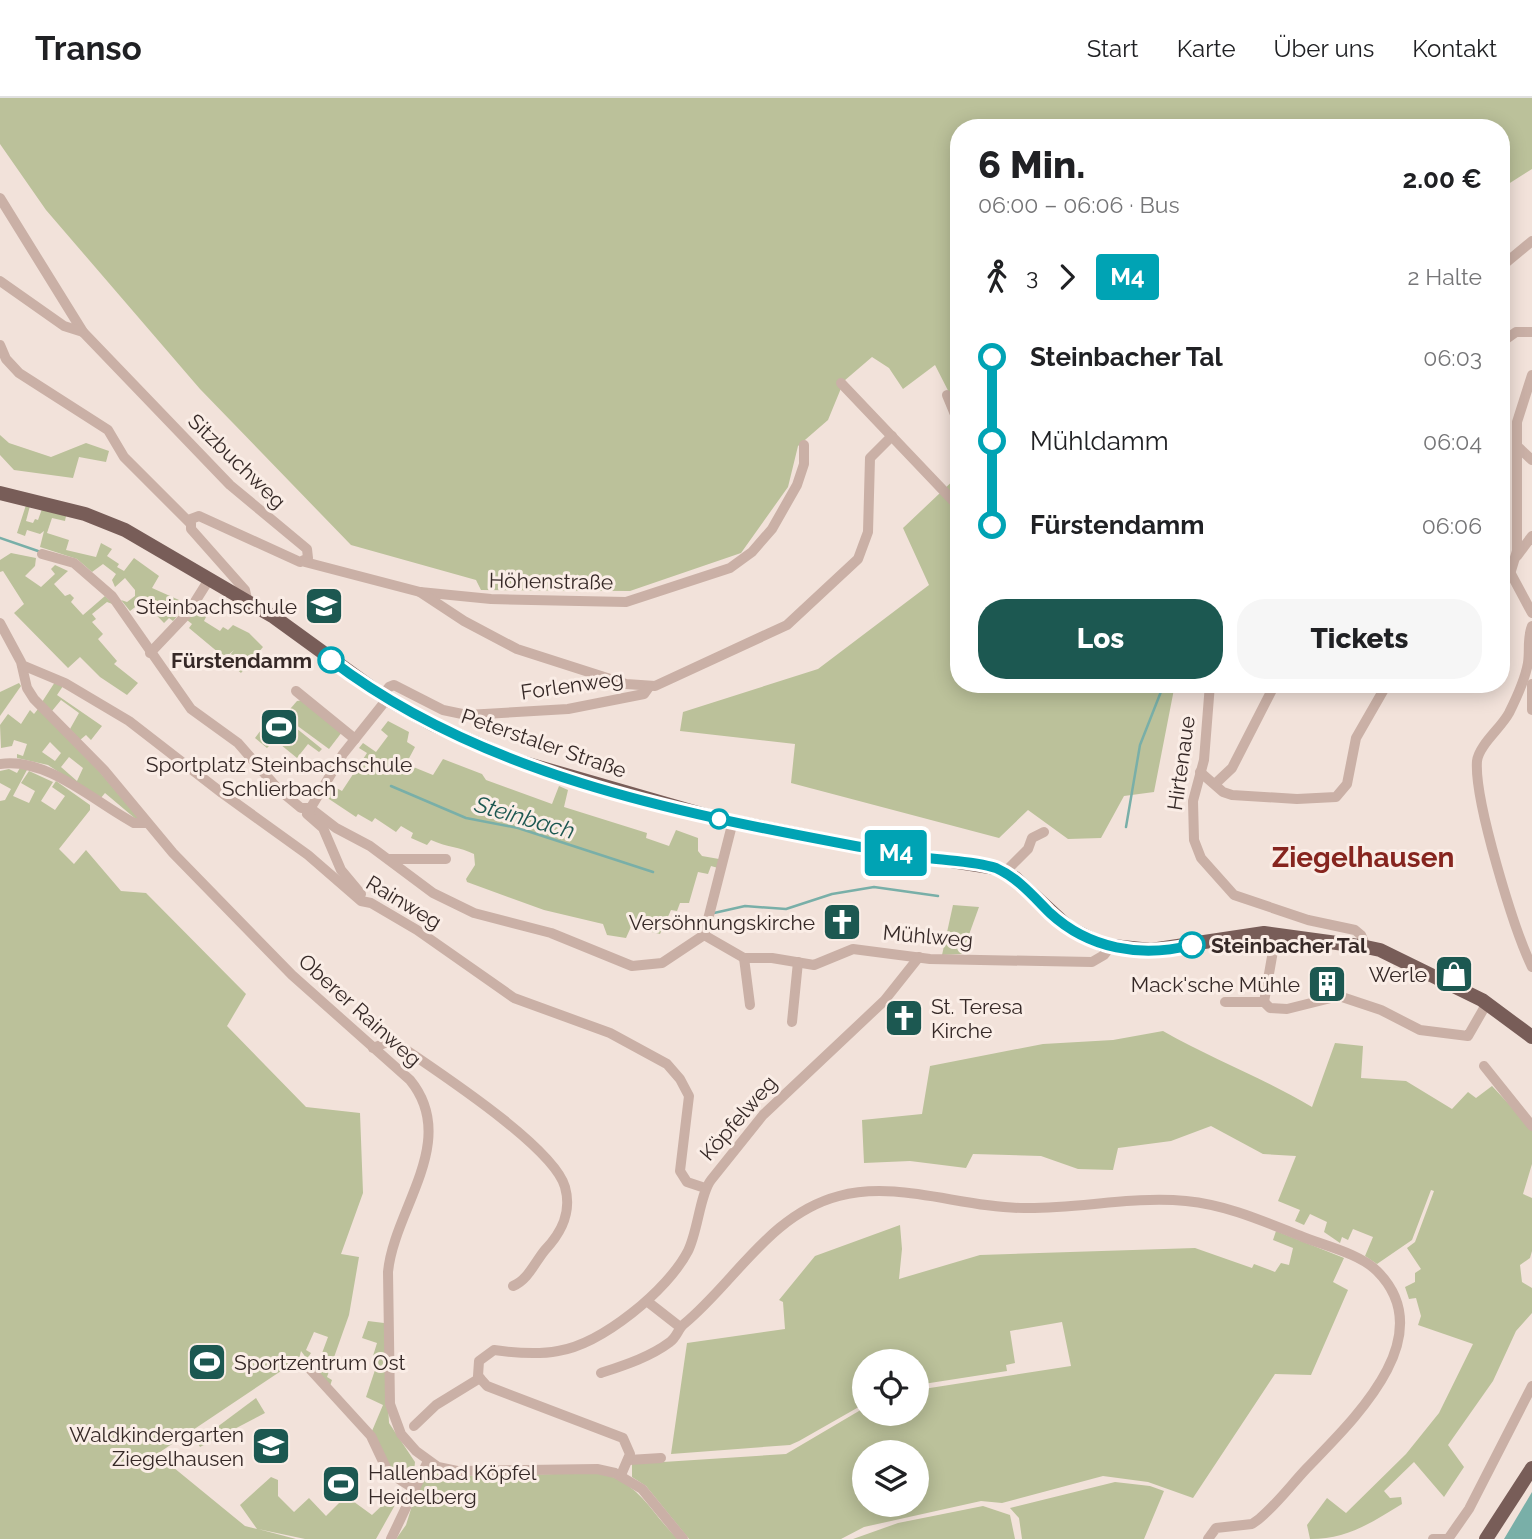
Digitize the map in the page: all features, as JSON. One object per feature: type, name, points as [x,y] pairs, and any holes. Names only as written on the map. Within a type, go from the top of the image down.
[{"type":"main road","name":"Peterstaler Straße","points":[[0,493],[106,522],[134,535],[284,624],[384,698],[441,729],[514,760],[680,810],[921,857],[988,865],[1005,872],[1068,927],[1110,947],[1159,950],[1238,936],[1276,934],[1380,950],[1487,1003],[1532,1037]]},
{"type":"main road","points":[[1486,1539],[1532,1468]]},
{"type":"street","name":"Sitzbuchweg","points":[[0,198],[83,332],[230,485],[307,549],[309,556],[305,562]]},
{"type":"street","points":[[1510,259],[1532,241]]},
{"type":"street","points":[[0,281],[64,326],[83,332]]},
{"type":"street","points":[[1510,336],[1516,332],[1532,332]]},
{"type":"street","points":[[0,345],[6,359],[19,373],[108,430],[124,457],[190,523],[197,537],[245,590],[248,603]]},
{"type":"street","points":[[1532,375],[1517,422],[1517,552],[1510,574],[1532,613]]},
{"type":"street","points":[[841,383],[950,497]]},
{"type":"street","points":[[947,395],[950,402]]},
{"type":"street","points":[[420,592],[464,621],[517,649],[614,680],[649,687],[787,625],[858,558],[868,532],[870,458],[892,436]]},
{"type":"street","name":"Höhenstraße","points":[[305,562],[420,592],[491,599],[626,602],[730,568],[759,546],[779,519],[802,471],[804,445]]},
{"type":"street","points":[[1518,446],[1532,460]]},
{"type":"street","points":[[190,523],[199,516],[257,544],[305,562]]},
{"type":"street","points":[[1517,552],[1532,536]]},
{"type":"street","points":[[42,554],[74,563],[112,596],[196,714],[238,743],[283,793],[301,808],[310,808],[336,828],[390,859],[425,887],[474,913],[551,933],[624,964],[662,963],[704,935],[733,821]]},
{"type":"street","points":[[150,653],[188,613],[208,581]]},
{"type":"street","points":[[0,623],[22,664]]},
{"type":"street","points":[[1532,626],[1528,661],[1518,695],[1499,730],[1480,752],[1477,764],[1489,834],[1519,938],[1532,967]]},
{"type":"street","name":"Oberer Rainweg","points":[[22,664],[32,695],[104,770],[147,822],[292,975],[414,1085],[428,1125],[427,1158],[393,1243],[388,1272],[391,1410],[401,1434],[428,1461]]},
{"type":"street","name":"Rainweg","points":[[22,664],[65,683],[129,720],[222,793],[308,855],[361,901],[370,903],[417,930],[514,998],[610,1033],[667,1064],[689,1096],[680,1171],[687,1182],[705,1188]]},
{"type":"street","points":[[1532,684],[1532,710]]},
{"type":"street","name":"Forlenweg","points":[[384,698],[389,687],[394,685],[443,710],[474,715],[568,709],[644,694],[649,687]]},
{"type":"street","points":[[296,691],[355,738]]},
{"type":"street","name":"Hirtenaue","points":[[1209,693],[1200,772],[1193,801],[1194,840],[1201,858],[1219,881],[1245,900],[1320,923],[1355,930],[1361,935],[1366,947]]},
{"type":"street","points":[[1215,783],[1232,768],[1270,693]]},
{"type":"street","points":[[1200,772],[1223,792],[1238,796],[1297,799],[1339,795],[1347,784],[1356,738],[1382,693]]},
{"type":"street","points":[[370,903],[341,870],[327,833],[307,814],[384,698]]},
{"type":"street","points":[[0,764],[20,763],[44,768],[134,823],[147,822]]},
{"type":"street","points":[[1005,872],[1028,849],[1032,838],[1044,832]]},
{"type":"street","points":[[390,859],[446,859]]},
{"type":"street","points":[[1264,1002],[1276,934]]},
{"type":"street","name":"Mühlweg","points":[[704,935],[744,958],[821,964],[853,949],[919,957],[1092,962],[1104,955],[1110,947]]},
{"type":"street","name":"Köpfelweg","points":[[480,1378],[478,1364],[489,1351],[521,1354],[560,1351],[588,1340],[648,1302],[688,1249],[700,1217],[705,1188],[763,1115],[884,1001],[919,957]]},
{"type":"street","points":[[744,958],[750,1006]]},
{"type":"street","points":[[792,1022],[798,962]]},
{"type":"street","points":[[1225,1002],[1264,1002],[1270,1008],[1287,1009],[1339,996],[1381,1010],[1419,1030],[1468,1036],[1487,1003]]},
{"type":"street","points":[[373,1048],[390,1041],[411,1053],[511,1128],[561,1177],[566,1196],[563,1226],[524,1279],[513,1286]]},
{"type":"street","points":[[1484,1066],[1532,1126]]},
{"type":"street","points":[[601,1373],[653,1352],[670,1342],[680,1327],[700,1311],[765,1241],[792,1217],[829,1198],[864,1191],[897,1191],[999,1208],[1055,1208],[1106,1201],[1187,1201],[1242,1213],[1367,1264],[1386,1283],[1397,1309],[1401,1328],[1394,1354],[1371,1397],[1354,1420],[1263,1516],[1252,1524],[1216,1528],[1208,1539]]},
{"type":"street","points":[[648,1302],[680,1327]]},
{"type":"street","points":[[308,1367],[371,1436],[388,1472],[413,1488]]},
{"type":"street","points":[[414,1426],[436,1405],[480,1378],[487,1386],[522,1401],[618,1435],[630,1450],[629,1460],[621,1475]]},
{"type":"street","points":[[1433,1539],[1447,1539],[1469,1509],[1532,1386]]},
{"type":"street","points":[[629,1460],[661,1458]]},
{"type":"street","points":[[391,1539],[428,1461],[443,1468],[467,1472],[597,1469],[621,1475],[645,1492],[683,1539]]},
{"type":"green space","points":[[0,98],[1532,98],[1532,169],[1510,183],[1510,119],[950,119],[950,394],[935,365],[903,389],[889,368],[872,357],[844,381],[828,420],[798,446],[788,487],[741,553],[630,591],[481,590],[476,580],[351,545],[200,389],[46,210],[0,144]]},
{"type":"green space","points":[[0,435],[9,443],[51,457],[86,443],[109,451],[106,462],[79,457],[73,478],[14,470],[0,455]]},
{"type":"green space","points":[[950,484],[950,693],[1173,693],[1154,792],[1124,796],[1101,838],[1068,839],[1028,810],[999,838],[791,783],[795,744],[680,731],[683,712],[818,669],[929,585],[903,528]]},
{"type":"green space","points":[[26,505],[30,506],[26,521],[33,523],[35,519],[38,520],[42,509],[66,516],[65,521],[52,518],[47,533],[69,540],[66,550],[96,557],[101,543],[112,549],[107,556],[119,564],[117,567],[124,571],[134,558],[159,576],[152,588],[188,604],[173,621],[169,618],[164,623],[143,601],[130,611],[121,600],[127,602],[135,596],[135,590],[125,578],[115,587],[112,580],[116,574],[103,564],[92,572],[77,559],[40,547],[44,531],[40,534],[27,530],[25,536],[17,533]]},
{"type":"green space","points":[[11,553],[36,558],[35,566],[25,576],[41,587],[55,574],[51,569],[55,565],[68,571],[54,584],[65,596],[70,594],[74,598],[71,602],[83,615],[105,596],[115,605],[107,602],[92,614],[96,619],[92,622],[103,634],[98,639],[117,661],[114,664],[138,683],[127,695],[100,677],[80,657],[68,668],[14,613],[24,604],[3,571],[0,572],[0,560]]},
{"type":"green space","points":[[202,609],[208,613],[204,621],[220,631],[223,627],[228,630],[233,625],[249,633],[263,647],[241,673],[226,660],[234,650],[225,658],[189,628],[192,624],[187,620],[193,612],[199,614]]},
{"type":"green space","points":[[55,682],[63,686],[57,695],[102,726],[91,740],[86,735],[80,740],[70,729],[79,713],[61,700],[52,711],[42,702]]},
{"type":"green space","points":[[19,683],[21,686],[0,716],[0,692]]},
{"type":"green space","points":[[303,700],[342,732],[329,749],[284,716],[297,701]]},
{"type":"green space","points":[[38,709],[93,764],[139,818],[137,820],[105,793],[100,799],[48,765],[17,758],[17,754],[23,756],[27,744],[14,740],[12,746],[1,748],[0,725],[8,714],[21,724],[30,710],[34,714]],"holes":[[[50,742],[61,753],[55,761],[42,752]],[[69,757],[83,768],[77,781],[61,767]]]},
{"type":"green space","name":"Sportplatz Steinbachschule Schlierbach","points":[[275,711],[322,749],[319,752],[308,744],[297,758],[275,740],[267,748],[255,738]]},
{"type":"green space","points":[[388,721],[409,732],[407,742],[415,747],[406,764],[433,775],[443,759],[482,774],[486,780],[552,804],[559,786],[568,790],[564,807],[647,833],[646,838],[669,846],[676,830],[698,838],[698,851],[702,856],[719,859],[718,868],[711,866],[708,874],[698,872],[689,903],[680,903],[677,911],[671,910],[660,934],[644,930],[645,925],[634,920],[626,938],[607,935],[603,924],[544,910],[467,882],[466,879],[475,865],[474,854],[431,840],[427,845],[411,838],[413,833],[401,826],[396,832],[375,818],[372,822],[358,814],[356,817],[323,795],[329,784],[342,791],[367,753],[359,748],[363,743],[376,752],[388,736],[381,730]]},
{"type":"green space","points":[[21,766],[28,768],[13,796],[29,803],[35,791],[21,783],[29,771],[53,782],[41,801],[55,810],[65,796],[52,787],[56,781],[90,805],[90,810],[59,849],[74,864],[86,850],[121,891],[146,893],[246,994],[227,1026],[306,1107],[360,1113],[363,1193],[341,1254],[359,1257],[349,1315],[327,1377],[332,1380],[330,1386],[315,1372],[328,1337],[314,1332],[306,1350],[311,1353],[307,1359],[301,1351],[299,1359],[157,1454],[245,1526],[257,1529],[240,1505],[271,1477],[278,1480],[278,1496],[294,1512],[309,1498],[326,1516],[346,1496],[372,1515],[389,1499],[395,1505],[376,1539],[305,1539],[258,1529],[296,1539],[0,1539],[0,801],[5,800],[11,789],[0,783],[0,771],[9,769],[17,773]]},
{"type":"green space","points":[[953,905],[979,907],[962,954],[942,955]]},
{"type":"green space","points":[[1163,1031],[1312,1107],[1335,1043],[1363,1046],[1361,1078],[1406,1081],[1452,1109],[1468,1092],[1476,1098],[1492,1086],[1532,1129],[1532,1164],[1523,1194],[1532,1198],[1532,1251],[1530,1258],[1520,1265],[1522,1282],[1532,1288],[1532,1313],[1516,1331],[1493,1381],[1448,1445],[1464,1467],[1444,1497],[1414,1462],[1384,1491],[1390,1498],[1401,1497],[1402,1504],[1347,1533],[1310,1539],[1307,1525],[1327,1498],[1346,1513],[1406,1454],[1439,1413],[1473,1344],[1418,1325],[1421,1316],[1416,1298],[1409,1299],[1405,1287],[1415,1282],[1415,1273],[1421,1269],[1407,1248],[1415,1242],[1434,1191],[1431,1190],[1412,1240],[1377,1264],[1365,1256],[1373,1237],[1353,1229],[1348,1240],[1342,1237],[1340,1243],[1324,1232],[1327,1222],[1310,1214],[1304,1225],[1295,1221],[1300,1210],[1278,1201],[1296,1156],[1263,1154],[1211,1126],[1171,1141],[1118,1148],[1113,1170],[1078,1169],[1041,1156],[973,1154],[966,1168],[910,1161],[864,1163],[862,1120],[922,1114],[930,1066],[1043,1044],[1113,1040]]},
{"type":"green space","points":[[900,1225],[902,1249],[899,1279],[980,1255],[1195,1248],[1252,1268],[1254,1264],[1275,1272],[1281,1263],[1289,1265],[1293,1248],[1273,1240],[1276,1231],[1344,1258],[1333,1282],[1348,1290],[1311,1375],[1275,1374],[1193,1498],[1148,1482],[1103,1476],[1002,1503],[981,1501],[929,1513],[929,1440],[852,1440],[852,1517],[909,1517],[864,1527],[841,1539],[689,1539],[646,1486],[632,1477],[632,1464],[786,1454],[852,1415],[852,1426],[929,1426],[929,1388],[1071,1366],[1062,1322],[1010,1331],[1015,1363],[1006,1365],[1007,1371],[929,1383],[929,1349],[852,1349],[852,1411],[790,1445],[671,1454],[687,1343],[785,1329],[783,1302],[779,1300],[815,1256]]},
{"type":"green space","points":[[368,1321],[384,1323],[389,1423],[415,1462],[414,1472],[408,1477],[393,1473],[372,1431],[383,1405],[366,1397],[379,1358],[373,1356],[377,1343],[362,1338]]},
{"type":"green space","points":[[256,1398],[265,1413],[200,1447],[197,1442]]},
{"type":"green space","points":[[443,1472],[464,1476],[601,1473],[615,1478],[636,1492],[678,1539],[396,1539],[406,1525],[415,1496],[425,1477]]},
{"type":"green space","points":[[1115,1482],[1150,1486],[1164,1491],[1144,1539],[1022,1539],[1019,1518],[1010,1508]]},
{"type":"green space","points":[[983,1506],[1010,1515],[1015,1539],[853,1539],[898,1523]]},
{"type":"water","points":[[1532,1492],[1532,1539],[1504,1539],[1507,1534]]},
{"type":"waterway","name":"Steinbach","points":[[0,538],[38,551]]},
{"type":"waterway","points":[[1126,827],[1140,745],[1160,693]]},
{"type":"waterway","name":"Steinbach","points":[[391,786],[466,818],[518,828],[653,872]]},
{"type":"waterway","name":"Steinbach","points":[[714,913],[745,906],[786,909],[832,894],[874,887],[938,896]]},
{"type":"bus line","name":"M4","points":[[331,660],[375,692],[434,725],[514,760],[697,814],[856,846],[988,865],[1015,878],[1068,927],[1103,945],[1141,950],[1192,945]]},
{"type":"place","name":"Steinbachschule","points":[[324,606]]},
{"type":"place","name":"Fürstendamm","points":[[331,660]]},
{"type":"place","name":"Sportplatz Steinbachschule Schlierbach","points":[[279,727]]},
{"type":"place","name":"Versöhnungskirche","points":[[842,922]]},
{"type":"place","name":"Steinbacher Tal","points":[[1192,945]]},
{"type":"place","name":"Werle","points":[[1454,974]]},
{"type":"place","name":"Mack'sche Mühle","points":[[1327,984]]},
{"type":"place","name":"St. Teresa Kirche","points":[[904,1018]]},
{"type":"place","name":"Sportzentrum Ost","points":[[207,1362]]},
{"type":"place","name":"Waldkindergarten Ziegelhausen","points":[[271,1446]]},
{"type":"place","name":"Hallenbad Köpfel Heidelberg","points":[[341,1484]]},
{"type":"district","name":"Ziegelhausen","points":[[1363,857]]}]
